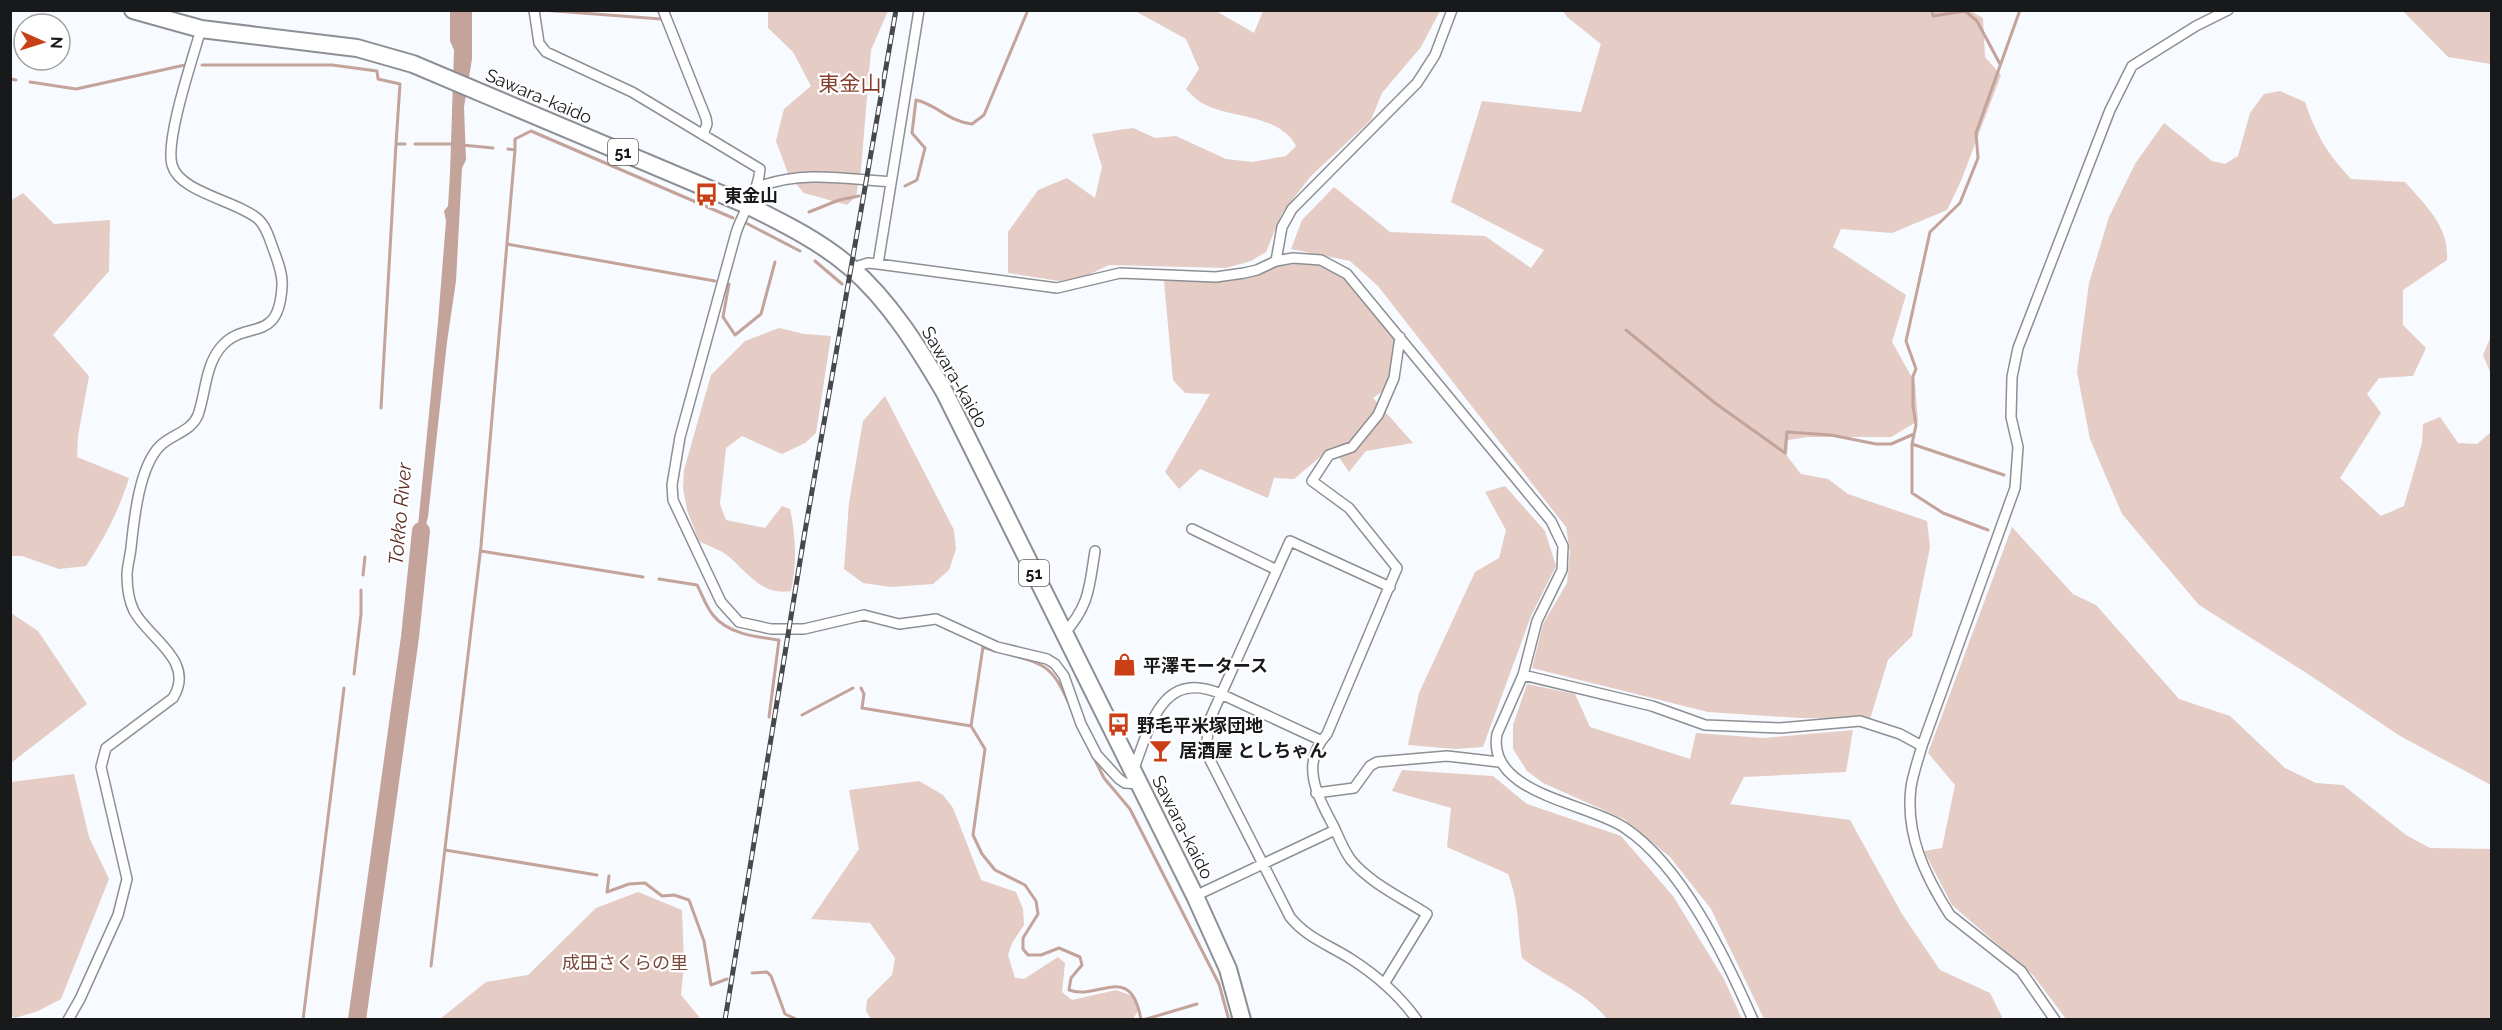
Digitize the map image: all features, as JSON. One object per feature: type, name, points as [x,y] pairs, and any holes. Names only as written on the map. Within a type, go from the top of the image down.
[{"type":"highway","name":"51","points":[[133,10],[201,29]]},
{"type":"highway","name":"Sawara-kaido","points":[[201,29],[357,48],[419,66],[747,205],[793,228],[852,268],[906,331],[945,393],[1196,896],[1228,969],[1242,1020]]},
{"type":"street","points":[[534,10],[539,43],[546,52],[632,92],[760,169],[758,187],[747,205],[736,233],[680,437],[672,485],[673,500],[721,603],[739,622],[771,629],[804,629],[864,615],[898,624],[936,619],[997,646],[1047,659],[1064,676],[1081,723],[1097,755],[1119,779],[1136,778],[1146,736],[1164,702],[1171,694],[1182,688],[1206,687],[1320,740]]},
{"type":"street","points":[[663,10],[706,118],[707,124],[703,135]]},
{"type":"street","points":[[878,264],[919,10]]},
{"type":"street","points":[[1276,261],[1282,227],[1292,209],[1417,83],[1435,55],[1452,10]]},
{"type":"street","points":[[2055,1020],[2021,971],[1950,915],[1920,859],[1910,809],[1912,785],[1922,746],[2015,488],[2018,447],[2011,417],[2012,377],[2018,348],[2110,110],[2132,66],[2176,38],[2228,10]]},
{"type":"street","points":[[68,1020],[81,999],[118,915],[128,879],[101,767],[106,748],[172,698],[180,687],[174,661],[134,611],[130,599],[127,576],[137,496],[152,458],[160,446],[192,424],[198,415],[212,361],[217,352],[224,344],[238,335],[271,324],[276,315],[282,288],[282,279],[269,238],[258,220],[231,203],[186,184],[176,176],[172,166],[172,142],[185,84],[201,29]]},
{"type":"street","points":[[758,187],[774,181],[832,176],[891,182]]},
{"type":"street","points":[[852,268],[868,263],[1057,288],[1120,273],[1206,277],[1244,273],[1276,261],[1309,258],[1333,265],[1357,284],[1551,521],[1563,546],[1562,570],[1538,621],[1523,675],[1497,734],[1499,762],[1520,782],[1608,818],[1640,839],[1670,872],[1691,903],[1718,947],[1753,1020]]},
{"type":"street","points":[[1384,984],[1427,914],[1351,860],[1316,793],[1312,764],[1320,740],[1327,734],[1397,568],[1349,508],[1312,481],[1329,455],[1352,447],[1378,415],[1394,378],[1400,337]]},
{"type":"street","points":[[1192,529],[1276,570]]},
{"type":"street","points":[[1390,587],[1290,542],[1221,694],[1208,728],[1208,752],[1263,866],[1297,926],[1316,940],[1351,959],[1384,984],[1407,1005],[1417,1020]]},
{"type":"street","points":[[1064,634],[1079,617],[1088,599],[1095,551]]},
{"type":"street","points":[[1523,675],[1652,706],[1706,725],[1780,728],[1860,721],[1900,734],[1922,746]]},
{"type":"street","points":[[1316,793],[1354,788],[1370,766],[1377,762],[1447,756],[1499,762]]},
{"type":"street","points":[[1196,896],[1335,830]]},
{"type":"green space","points":[[1969,10],[1983,18],[1985,57],[2001,75],[1961,181],[1947,210],[1892,233],[1841,229],[1833,247],[1906,295],[1892,342],[1915,383],[1918,421],[1891,437],[1808,437],[1788,440],[1787,456],[1801,474],[1828,479],[1848,494],[1927,521],[1930,547],[1912,636],[1888,660],[1870,719],[1800,718],[1708,712],[1532,668],[1543,624],[1567,583],[1570,552],[1566,527],[1378,286],[1350,261],[1291,249],[1302,220],[1334,187],[1390,232],[1485,236],[1531,268],[1544,250],[1451,202],[1482,101],[1581,112],[1601,44],[1567,17],[1563,11]]},
{"type":"green space","points":[[768,11],[888,11],[871,50],[861,169],[856,196],[847,205],[804,193],[789,176],[776,141],[784,109],[811,86],[793,52],[768,28]]},
{"type":"green space","points":[[1135,11],[1216,11],[1254,33],[1263,11],[1440,11],[1421,47],[1382,93],[1371,120],[1311,176],[1282,213],[1266,252],[1251,261],[1226,268],[1109,265],[1084,277],[1059,281],[1008,273],[1008,232],[1038,190],[1067,178],[1095,198],[1102,167],[1092,134],[1133,128],[1155,138],[1176,136],[1226,159],[1252,162],[1286,156],[1296,146],[1279,128],[1201,103],[1186,89],[1199,69],[1186,39]]},
{"type":"green space","points":[[2403,11],[2491,11],[2491,64],[2448,57]]},
{"type":"green space","points":[[2280,91],[2305,102],[2323,143],[2351,179],[2405,182],[2435,217],[2444,237],[2447,260],[2403,290],[2403,325],[2426,348],[2413,376],[2379,378],[2367,394],[2381,413],[2340,478],[2381,516],[2404,506],[2422,443],[2423,424],[2440,417],[2458,443],[2477,444],[2490,433],[2491,429],[2491,785],[2400,736],[2199,605],[2122,514],[2090,439],[2077,372],[2089,283],[2109,217],[2135,164],[2164,123],[2212,161],[2225,164],[2238,156],[2250,113],[2264,94]]},
{"type":"green space","points":[[23,193],[54,224],[110,220],[109,271],[53,335],[89,376],[78,436],[77,457],[129,478],[111,524],[86,566],[59,569],[22,556],[11,556],[10,201]]},
{"type":"green space","points":[[1304,263],[1326,266],[1358,287],[1396,340],[1391,385],[1373,398],[1413,443],[1366,451],[1349,472],[1332,447],[1294,479],[1274,478],[1268,498],[1200,469],[1179,489],[1165,472],[1210,394],[1185,393],[1173,380],[1164,281]]},
{"type":"green space","points":[[779,328],[804,334],[831,336],[816,433],[805,443],[782,454],[742,436],[726,448],[720,504],[726,520],[765,528],[782,506],[790,509],[795,540],[794,570],[791,591],[781,592],[764,587],[725,554],[699,541],[687,510],[683,488],[684,470],[711,375],[745,341]]},
{"type":"green space","points":[[2492,336],[2491,374],[2483,355]]},
{"type":"green space","points":[[885,396],[954,530],[956,549],[949,570],[933,584],[891,587],[863,583],[844,569],[849,503],[863,421]]},
{"type":"green space","points":[[1505,486],[1545,531],[1556,566],[1531,616],[1483,747],[1455,749],[1408,745],[1419,693],[1475,572],[1499,558],[1506,530],[1485,492]]},
{"type":"green space","points":[[2012,527],[2073,594],[2096,605],[2179,699],[2230,716],[2285,768],[2316,783],[2343,785],[2406,835],[2430,848],[2491,849],[2491,1019],[2066,1019],[2033,975],[1952,905],[1924,851],[1942,848],[1955,785],[1928,753]]},
{"type":"green space","points":[[11,613],[38,631],[87,704],[11,763]]},
{"type":"green space","points":[[1527,684],[1575,694],[1590,727],[1690,759],[1696,733],[1764,738],[1853,730],[1846,772],[1744,777],[1730,804],[1850,820],[1902,914],[1940,970],[1990,993],[2003,1019],[1764,1019],[1711,909],[1670,857],[1624,819],[1543,783],[1527,771],[1513,749],[1513,725]]},
{"type":"green space","points":[[1402,770],[1493,776],[1527,804],[1621,836],[1673,896],[1724,979],[1742,1019],[1607,1019],[1578,993],[1522,958],[1516,906],[1508,874],[1447,847],[1451,808],[1392,791]]},
{"type":"green space","points":[[74,774],[89,837],[109,879],[61,999],[38,1011],[15,1018],[10,1015],[11,782]]},
{"type":"green space","points":[[919,781],[943,795],[953,808],[981,880],[1016,892],[1023,909],[1024,925],[1012,943],[1008,955],[1015,978],[1024,979],[1058,957],[1065,963],[1062,992],[1072,1000],[1116,990],[1135,997],[1138,1011],[1133,1019],[871,1019],[866,1011],[867,1000],[892,975],[895,958],[870,923],[811,919],[859,849],[849,790]]},
{"type":"green space","name":"成田さくらの里","points":[[638,892],[682,910],[684,965],[681,995],[701,1019],[440,1019],[486,982],[528,975],[596,908]]},
{"type":"shaded area","points":[[450,11],[472,11],[472,59],[464,107],[466,160],[462,168],[456,281],[428,517],[418,555],[417,536],[446,221],[444,211],[448,206],[450,174],[454,50],[450,41]]},
{"type":"waterway","points":[[542,10],[661,19]]},
{"type":"waterway","points":[[905,186],[917,180],[925,148],[912,133],[916,100],[931,105],[956,120],[972,124],[984,115],[1028,10]]},
{"type":"waterway","points":[[1932,10],[1933,16],[1965,11],[1977,21],[2000,64]]},
{"type":"waterway","points":[[1988,530],[1943,513],[1912,493],[1912,444],[1916,425],[1913,406],[1913,376],[1916,369],[1906,341],[1930,232],[1960,203],[1978,158],[1976,133],[2020,10]]},
{"type":"waterway","points":[[30,82],[76,89],[185,65]]},
{"type":"waterway","points":[[202,65],[332,65],[377,71],[378,79],[400,84],[396,144],[405,144]]},
{"type":"waterway","points":[[10,79],[16,80]]},
{"type":"waterway","points":[[508,149],[515,150],[515,139],[531,131],[733,218]]},
{"type":"waterway","points":[[381,408],[396,144]]},
{"type":"waterway","points":[[415,144],[453,144]]},
{"type":"waterway","points":[[462,145],[493,148]]},
{"type":"waterway","points":[[431,966],[481,546],[515,150]]},
{"type":"waterway","points":[[809,212],[839,200],[859,196]]},
{"type":"waterway","points":[[746,223],[800,251]]},
{"type":"waterway","points":[[507,244],[715,281]]},
{"type":"waterway","points":[[815,261],[842,284]]},
{"type":"waterway","points":[[729,284],[723,317],[735,335],[761,314],[775,262]]},
{"type":"waterway","points":[[1626,330],[1715,403],[1785,453],[1787,432],[1831,435],[1876,444],[1891,444],[1914,434]]},
{"type":"waterway","points":[[1912,444],[2004,475]]},
{"type":"waterway","name":"Tokko River","points":[[357,1020],[410,637],[421,531]]},
{"type":"waterway","points":[[481,551],[643,577]]},
{"type":"waterway","points":[[363,575],[365,557]]},
{"type":"waterway","points":[[659,579],[697,585],[711,612],[726,626],[743,634],[779,640],[769,717]]},
{"type":"waterway","points":[[354,674],[361,614],[361,590]]},
{"type":"waterway","points":[[861,688],[864,694],[862,708],[971,726],[983,647],[995,651]]},
{"type":"waterway","points":[[1008,654],[1033,661],[1048,670],[1059,684],[1071,708]]},
{"type":"waterway","points":[[303,1020],[344,688]]},
{"type":"waterway","points":[[802,715],[853,688]]},
{"type":"waterway","points":[[971,726],[985,749],[973,835],[982,854],[995,870],[1025,885],[1036,901],[1038,914],[1023,938],[1023,949],[1028,955],[1041,955],[1059,948],[1080,957],[1082,965],[1071,978],[1069,990],[1080,992],[1121,987],[1130,992],[1136,1002],[1141,1020]]},
{"type":"waterway","points":[[1093,756],[1104,778],[1130,809],[1219,984],[1229,1020]]},
{"type":"waterway","points":[[445,850],[597,875]]},
{"type":"waterway","points":[[609,876],[607,892],[629,884],[645,883],[662,896],[674,895],[689,900],[704,941],[711,985],[727,979]]},
{"type":"waterway","points":[[752,973],[767,972],[771,976],[785,1014],[798,1020]]},
{"type":"waterway","points":[[1143,1020],[1197,1004]]},
{"type":"railway","points":[[725,1020],[804,537],[896,10]]},
{"type":"place","name":"東金山","points":[[706,195]]},
{"type":"place","name":"平澤モータース","points":[[1125,665]]},
{"type":"place","name":"野毛平米塚団地","points":[[1119,725]]},
{"type":"place","name":"居酒屋 としちゃん","points":[[1161,750]]},
{"type":"district","name":"東金山","points":[[850,83]]}]
